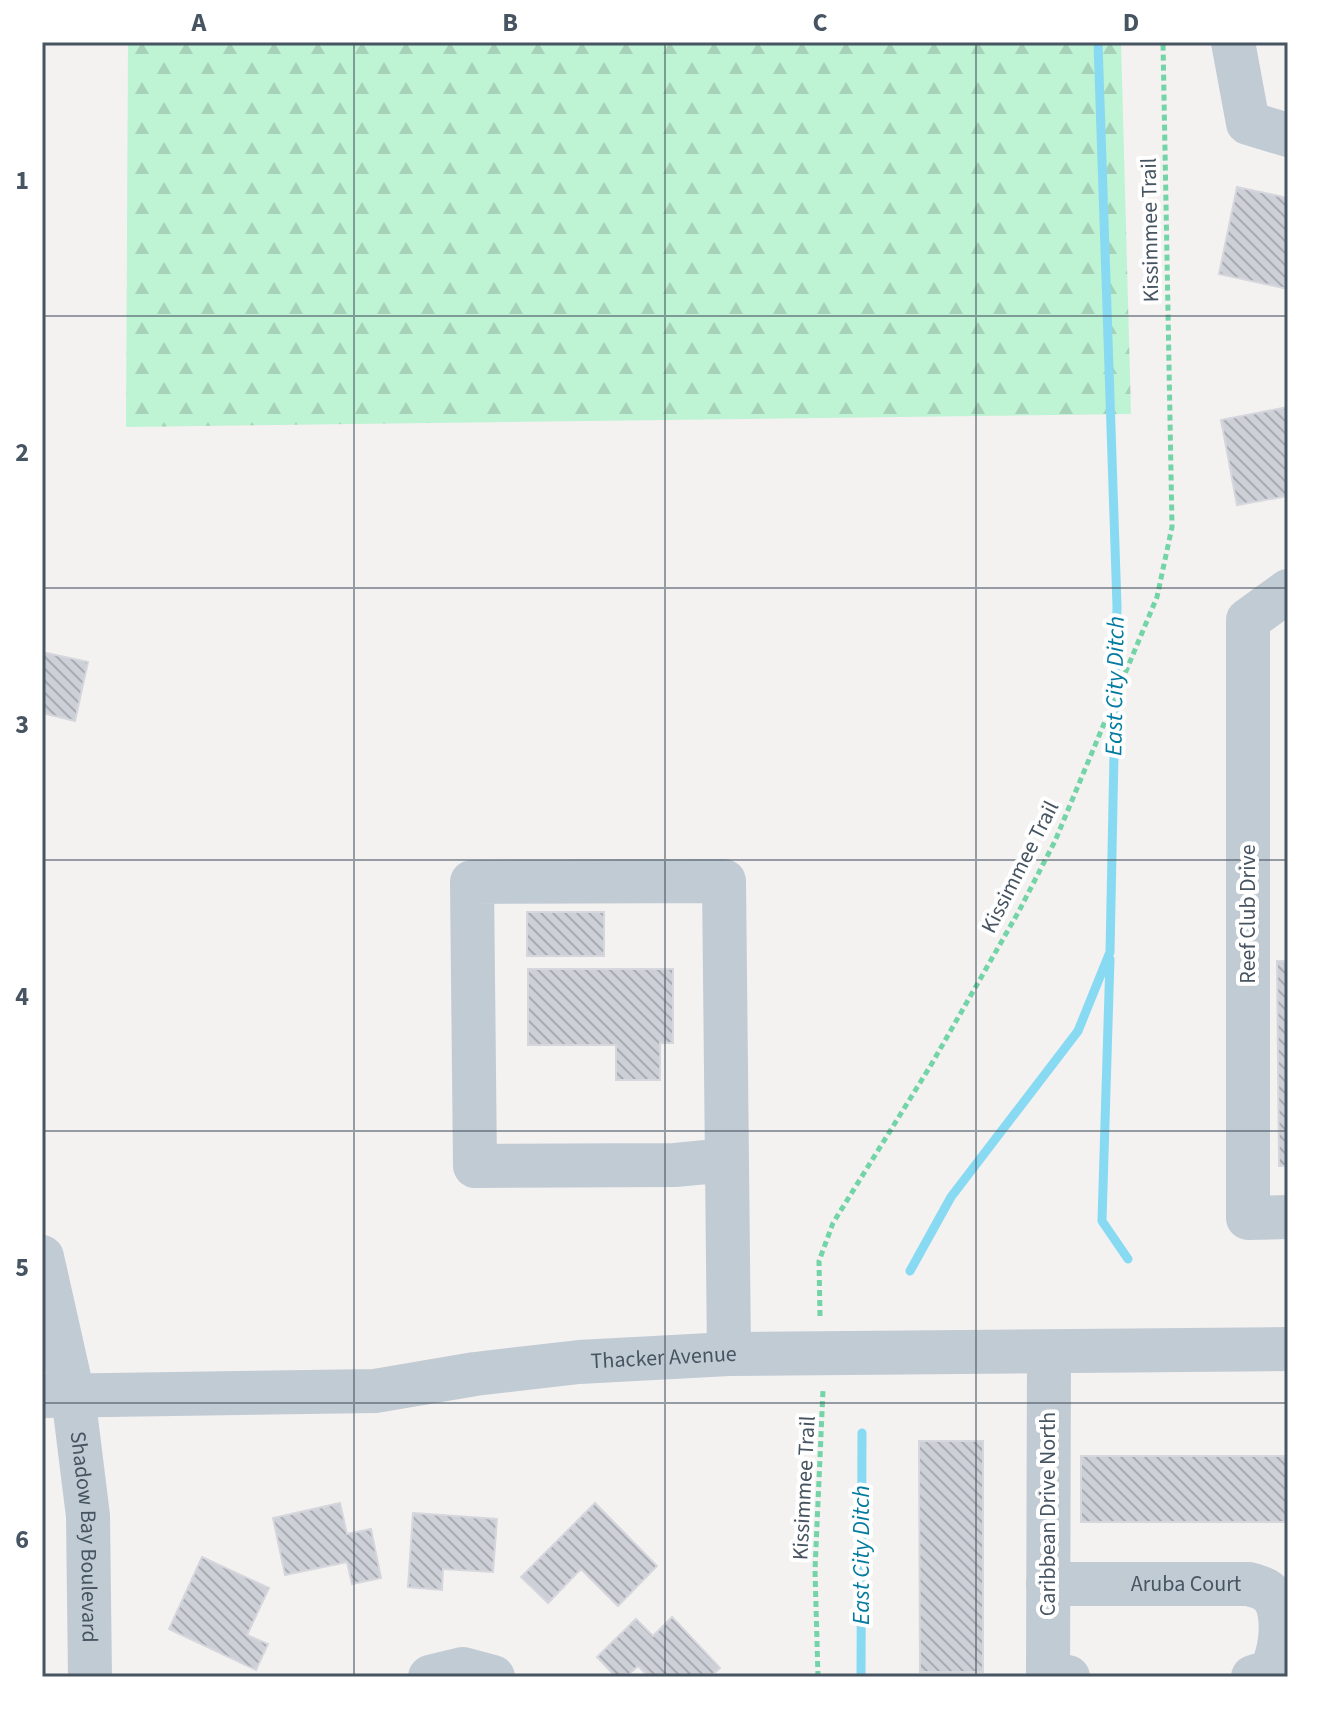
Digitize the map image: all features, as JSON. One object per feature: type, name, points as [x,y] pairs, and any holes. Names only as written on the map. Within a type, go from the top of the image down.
[{"type":"street","points":[[1233,42],[1248,123],[1288,135]]},
{"type":"street","name":"Reef Club Drive","points":[[1288,591],[1248,620],[1248,1218],[1288,1217]]},
{"type":"street","points":[[727,1160],[675,1165],[475,1166],[472,882],[724,881],[727,1160],[729,1354]]},
{"type":"street","name":"Shadow Bay Boulevard","points":[[42,1257],[58,1396],[88,1516],[90,1677]]},
{"type":"street","name":"Thacker Avenue","points":[[58,1396],[375,1391],[475,1374],[579,1362],[729,1354],[1288,1349]]},
{"type":"street","name":"Caribbean Drive North","points":[[1048,1677],[1049,1352]]},
{"type":"street","name":"Aruba Court","points":[[1048,1584],[1249,1584],[1269,1591],[1279,1610],[1279,1654],[1269,1672],[1253,1677]]},
{"type":"street","points":[[430,1677],[463,1669],[493,1677]]},
{"type":"street","points":[[1048,1677],[1068,1677]]},
{"type":"path","name":"Kissimmee Trail","points":[[818,1677],[815,1611],[824,1404],[819,1261],[833,1223],[931,1065],[1019,911],[1055,841],[1157,597],[1172,527],[1163,42]]},
{"type":"green space","points":[[128,42],[1121,42],[1131,414],[126,427]]},
{"type":"building","points":[[1237,187],[1288,198],[1288,289],[1219,274]]},
{"type":"building","points":[[1288,407],[1288,496],[1237,505],[1221,420]]},
{"type":"building","points":[[42,652],[88,662],[75,721],[42,713]]},
{"type":"building","points":[[527,912],[604,912],[604,956],[527,956]]},
{"type":"building","points":[[1277,961],[1288,961],[1288,1166],[1279,1166]]},
{"type":"building","points":[[528,969],[673,969],[673,1043],[660,1043],[660,1080],[616,1080],[616,1045],[528,1045]]},
{"type":"building","points":[[919,1441],[983,1441],[983,1672],[920,1672]]},
{"type":"building","points":[[1081,1456],[1288,1456],[1288,1522],[1081,1522]]},
{"type":"building","points":[[340,1503],[347,1534],[371,1529],[381,1578],[352,1584],[347,1562],[285,1575],[273,1518]]},
{"type":"building","points":[[595,1503],[657,1566],[618,1606],[581,1569],[548,1603],[521,1577]]},
{"type":"building","points":[[413,1513],[497,1519],[493,1572],[443,1569],[442,1590],[408,1587]]},
{"type":"building","points":[[202,1557],[269,1588],[247,1635],[268,1644],[256,1670],[169,1629]]},
{"type":"building","points":[[672,1617],[720,1668],[710,1677],[649,1677],[638,1666],[626,1677],[616,1677],[597,1657],[636,1619],[653,1636]]},
{"type":"waterway","name":"East City Ditch","points":[[910,1271],[951,1197],[1078,1031],[1110,952],[1117,606],[1098,42]]},
{"type":"waterway","points":[[1110,959],[1102,1221],[1128,1259]]},
{"type":"waterway","name":"East City Ditch","points":[[861,1677],[862,1433]]}]
